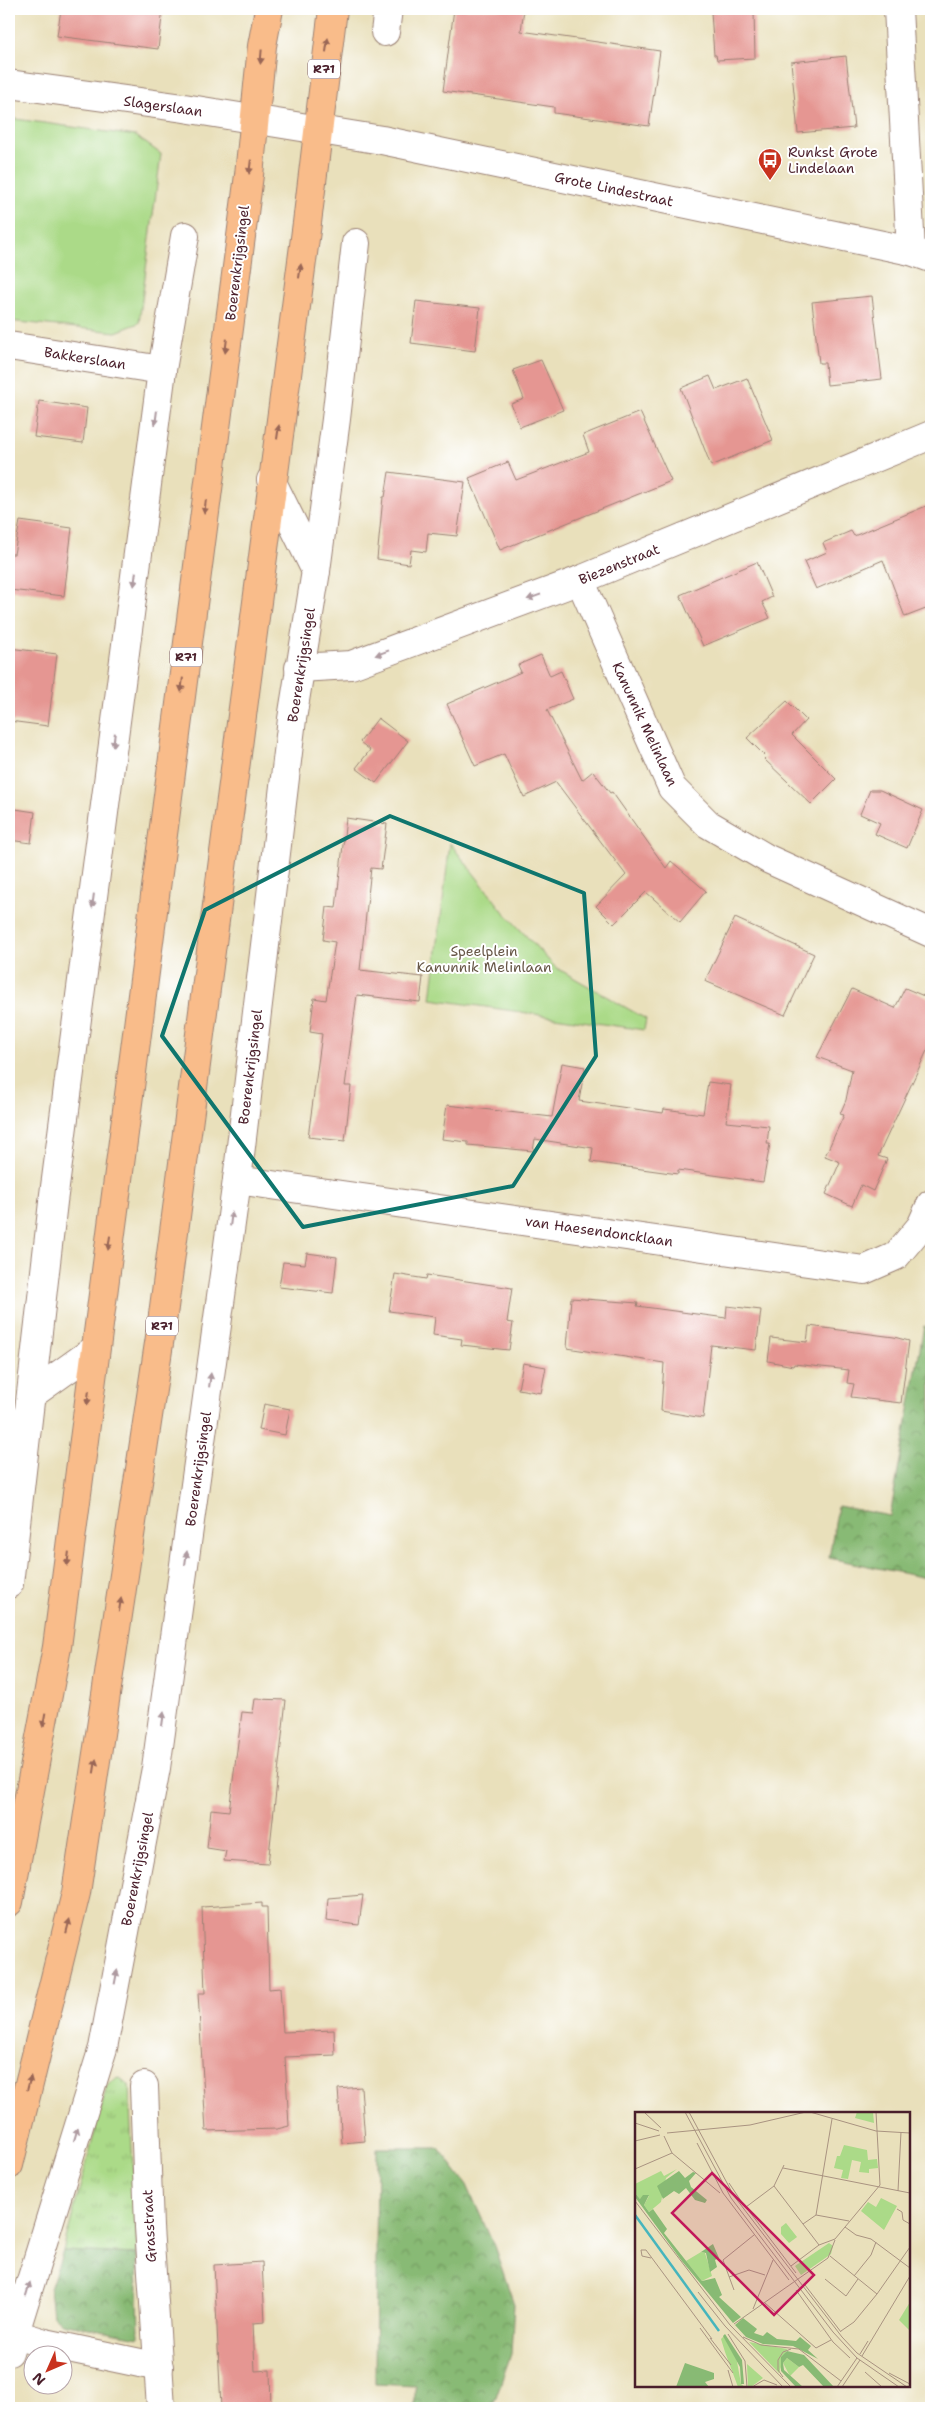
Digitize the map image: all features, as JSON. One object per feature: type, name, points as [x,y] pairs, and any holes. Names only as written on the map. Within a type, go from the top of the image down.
[{"type":"highway","name":"Boerenkrijgsingel","points":[[9,1902],[57,1647],[94,1350],[256,119],[262,46],[269,9]]},
{"type":"highway","name":"R71","points":[[9,2165],[76,1893],[161,1330],[333,9]]},
{"type":"street","name":"Grote Lindestraat","points":[[317,128],[389,141],[921,254],[898,9]]},
{"type":"street","name":"Slagerslaan","points":[[9,84],[317,128]]},
{"type":"street","points":[[9,1584],[53,1202],[162,370],[185,236]]},
{"type":"street","name":"Boerenkrijgsingel","points":[[12,2343],[103,2048],[156,1768],[237,1180],[299,668],[316,571],[356,243]]},
{"type":"street","name":"Bakkerslaan","points":[[9,346],[162,370]]},
{"type":"street","name":"Biezenstraat","points":[[299,668],[351,665],[580,580],[931,435]]},
{"type":"street","points":[[271,480],[316,571]]},
{"type":"street","name":"Kanunnik Melinlaan","points":[[580,580],[672,788],[708,824],[768,859],[931,933]]},
{"type":"street","name":"van Haesendoncklaan","points":[[237,1180],[864,1270],[896,1256],[921,1226],[931,1204]]},
{"type":"street","points":[[31,1395],[94,1350]]},
{"type":"street","name":"Grasstraat","points":[[144,2086],[148,2227],[161,2408]]},
{"type":"street","points":[[12,2343],[45,2343],[159,2367]]},
{"type":"highlighted area","points":[[390,816],[584,893],[596,1056],[513,1186],[303,1227],[162,1036],[205,910]]},
{"type":"green space","points":[[9,118],[136,136],[161,154],[139,323],[116,332],[9,321]]},
{"type":"green space","name":"Speelplein Kanunnik Melinlaan","points":[[450,843],[503,911],[555,967],[646,1019],[644,1030],[431,999]]},
{"type":"green space","points":[[924,1326],[931,1328],[931,1579],[829,1558],[838,1506],[890,1516]]},
{"type":"green space","points":[[120,2078],[129,2085],[137,2254],[63,2251],[107,2086],[114,2079]]},
{"type":"green space","points":[[377,2148],[439,2148],[467,2185],[494,2246],[514,2304],[511,2354],[492,2408],[415,2408],[415,2386],[375,2384]]},
{"type":"green space","points":[[63,2251],[137,2254],[139,2337],[62,2323],[53,2315],[50,2289]]},
{"type":"building","points":[[61,9],[163,9],[158,49],[57,36]]},
{"type":"building","points":[[454,9],[524,9],[521,31],[660,51],[649,126],[554,113],[554,107],[443,91]]},
{"type":"building","points":[[754,11],[755,58],[717,60],[716,55],[714,55],[711,12]]},
{"type":"building","points":[[846,56],[854,128],[798,133],[791,62]]},
{"type":"building","points":[[872,296],[882,379],[827,385],[825,363],[819,363],[812,302]]},
{"type":"building","points":[[416,301],[480,308],[475,351],[411,343]]},
{"type":"building","points":[[541,360],[563,410],[520,427],[511,404],[524,399],[513,370]]},
{"type":"building","points":[[710,376],[716,390],[747,378],[773,440],[711,466],[681,388]]},
{"type":"building","points":[[39,401],[87,408],[83,443],[34,437]]},
{"type":"building","points":[[640,412],[671,481],[500,550],[469,478],[508,462],[516,480],[589,452],[583,435]]},
{"type":"building","points":[[389,472],[465,482],[457,536],[428,533],[426,552],[411,550],[409,564],[377,559],[383,497],[385,497]]},
{"type":"building","points":[[931,504],[931,607],[905,617],[883,560],[816,589],[804,562],[827,552],[823,543],[851,531],[854,536]]},
{"type":"building","points":[[20,521],[72,528],[64,596],[9,590],[9,554],[14,554]]},
{"type":"building","points":[[757,562],[772,597],[762,602],[770,618],[703,646],[680,595]]},
{"type":"building","points":[[9,648],[57,654],[48,726],[9,721]]},
{"type":"building","points":[[541,655],[550,676],[561,671],[573,699],[547,710],[582,780],[593,771],[610,793],[612,792],[666,868],[671,861],[706,891],[680,922],[646,892],[614,924],[596,906],[626,875],[556,782],[524,797],[504,754],[475,766],[447,704],[521,672],[518,665]]},
{"type":"building","points":[[787,701],[806,720],[792,735],[836,779],[811,804],[764,759],[766,757],[747,738]]},
{"type":"building","points":[[378,718],[408,741],[376,783],[356,768],[370,750],[360,742]]},
{"type":"building","points":[[870,790],[880,790],[923,810],[907,848],[875,834],[880,823],[860,814]]},
{"type":"building","points":[[9,808],[35,812],[31,843],[9,840]]},
{"type":"building","points":[[346,818],[387,824],[381,869],[371,868],[360,970],[423,977],[420,1002],[357,995],[345,1086],[351,1086],[345,1141],[308,1137],[322,1034],[310,1032],[314,998],[326,1000],[335,942],[323,940],[327,907],[336,908]]},
{"type":"building","points":[[735,918],[814,954],[785,1015],[705,981]]},
{"type":"building","points":[[905,988],[931,999],[931,1042],[878,1156],[887,1159],[873,1191],[861,1185],[852,1206],[826,1194],[840,1162],[825,1156],[844,1115],[840,1114],[846,1100],[852,1070],[817,1057],[852,989],[895,1008]]},
{"type":"building","points":[[562,1063],[585,1067],[579,1101],[663,1113],[664,1109],[703,1114],[708,1082],[731,1085],[726,1122],[769,1126],[767,1144],[770,1144],[763,1182],[678,1170],[678,1174],[591,1162],[593,1148],[535,1139],[533,1151],[468,1145],[468,1142],[442,1139],[447,1105],[552,1117]]},
{"type":"building","points":[[307,1253],[337,1257],[333,1293],[279,1287],[283,1262],[305,1264]]},
{"type":"building","points":[[395,1274],[426,1279],[427,1275],[512,1288],[507,1322],[513,1323],[509,1350],[461,1345],[462,1339],[433,1335],[435,1317],[389,1311]]},
{"type":"building","points":[[571,1298],[638,1303],[637,1306],[726,1318],[727,1306],[761,1310],[756,1350],[711,1345],[703,1418],[661,1411],[664,1363],[567,1348]]},
{"type":"building","points":[[809,1326],[894,1337],[909,1341],[901,1403],[851,1397],[854,1384],[847,1383],[849,1370],[794,1364],[793,1366],[768,1361],[771,1338],[807,1342]]},
{"type":"building","points":[[523,1363],[546,1367],[541,1393],[518,1389]]},
{"type":"building","points":[[264,1404],[290,1409],[285,1435],[259,1430]]},
{"type":"building","points":[[255,1699],[286,1700],[268,1864],[224,1861],[226,1851],[207,1848],[211,1809],[229,1811],[242,1712],[253,1713]]},
{"type":"building","points":[[363,1895],[359,1925],[326,1921],[328,1898]]},
{"type":"building","points":[[262,1903],[262,1907],[267,1907],[269,1989],[280,1988],[283,2032],[334,2030],[335,2055],[285,2057],[289,2126],[277,2129],[206,2131],[198,1993],[205,1993],[202,1907]]},
{"type":"building","points":[[361,2087],[365,2141],[342,2143],[338,2089]]},
{"type":"building","points":[[262,2262],[265,2322],[253,2323],[255,2371],[270,2370],[271,2408],[221,2408],[214,2265]]},
{"type":"place","name":"Runkst Grote Lindelaan","points":[[770,181]]}]
